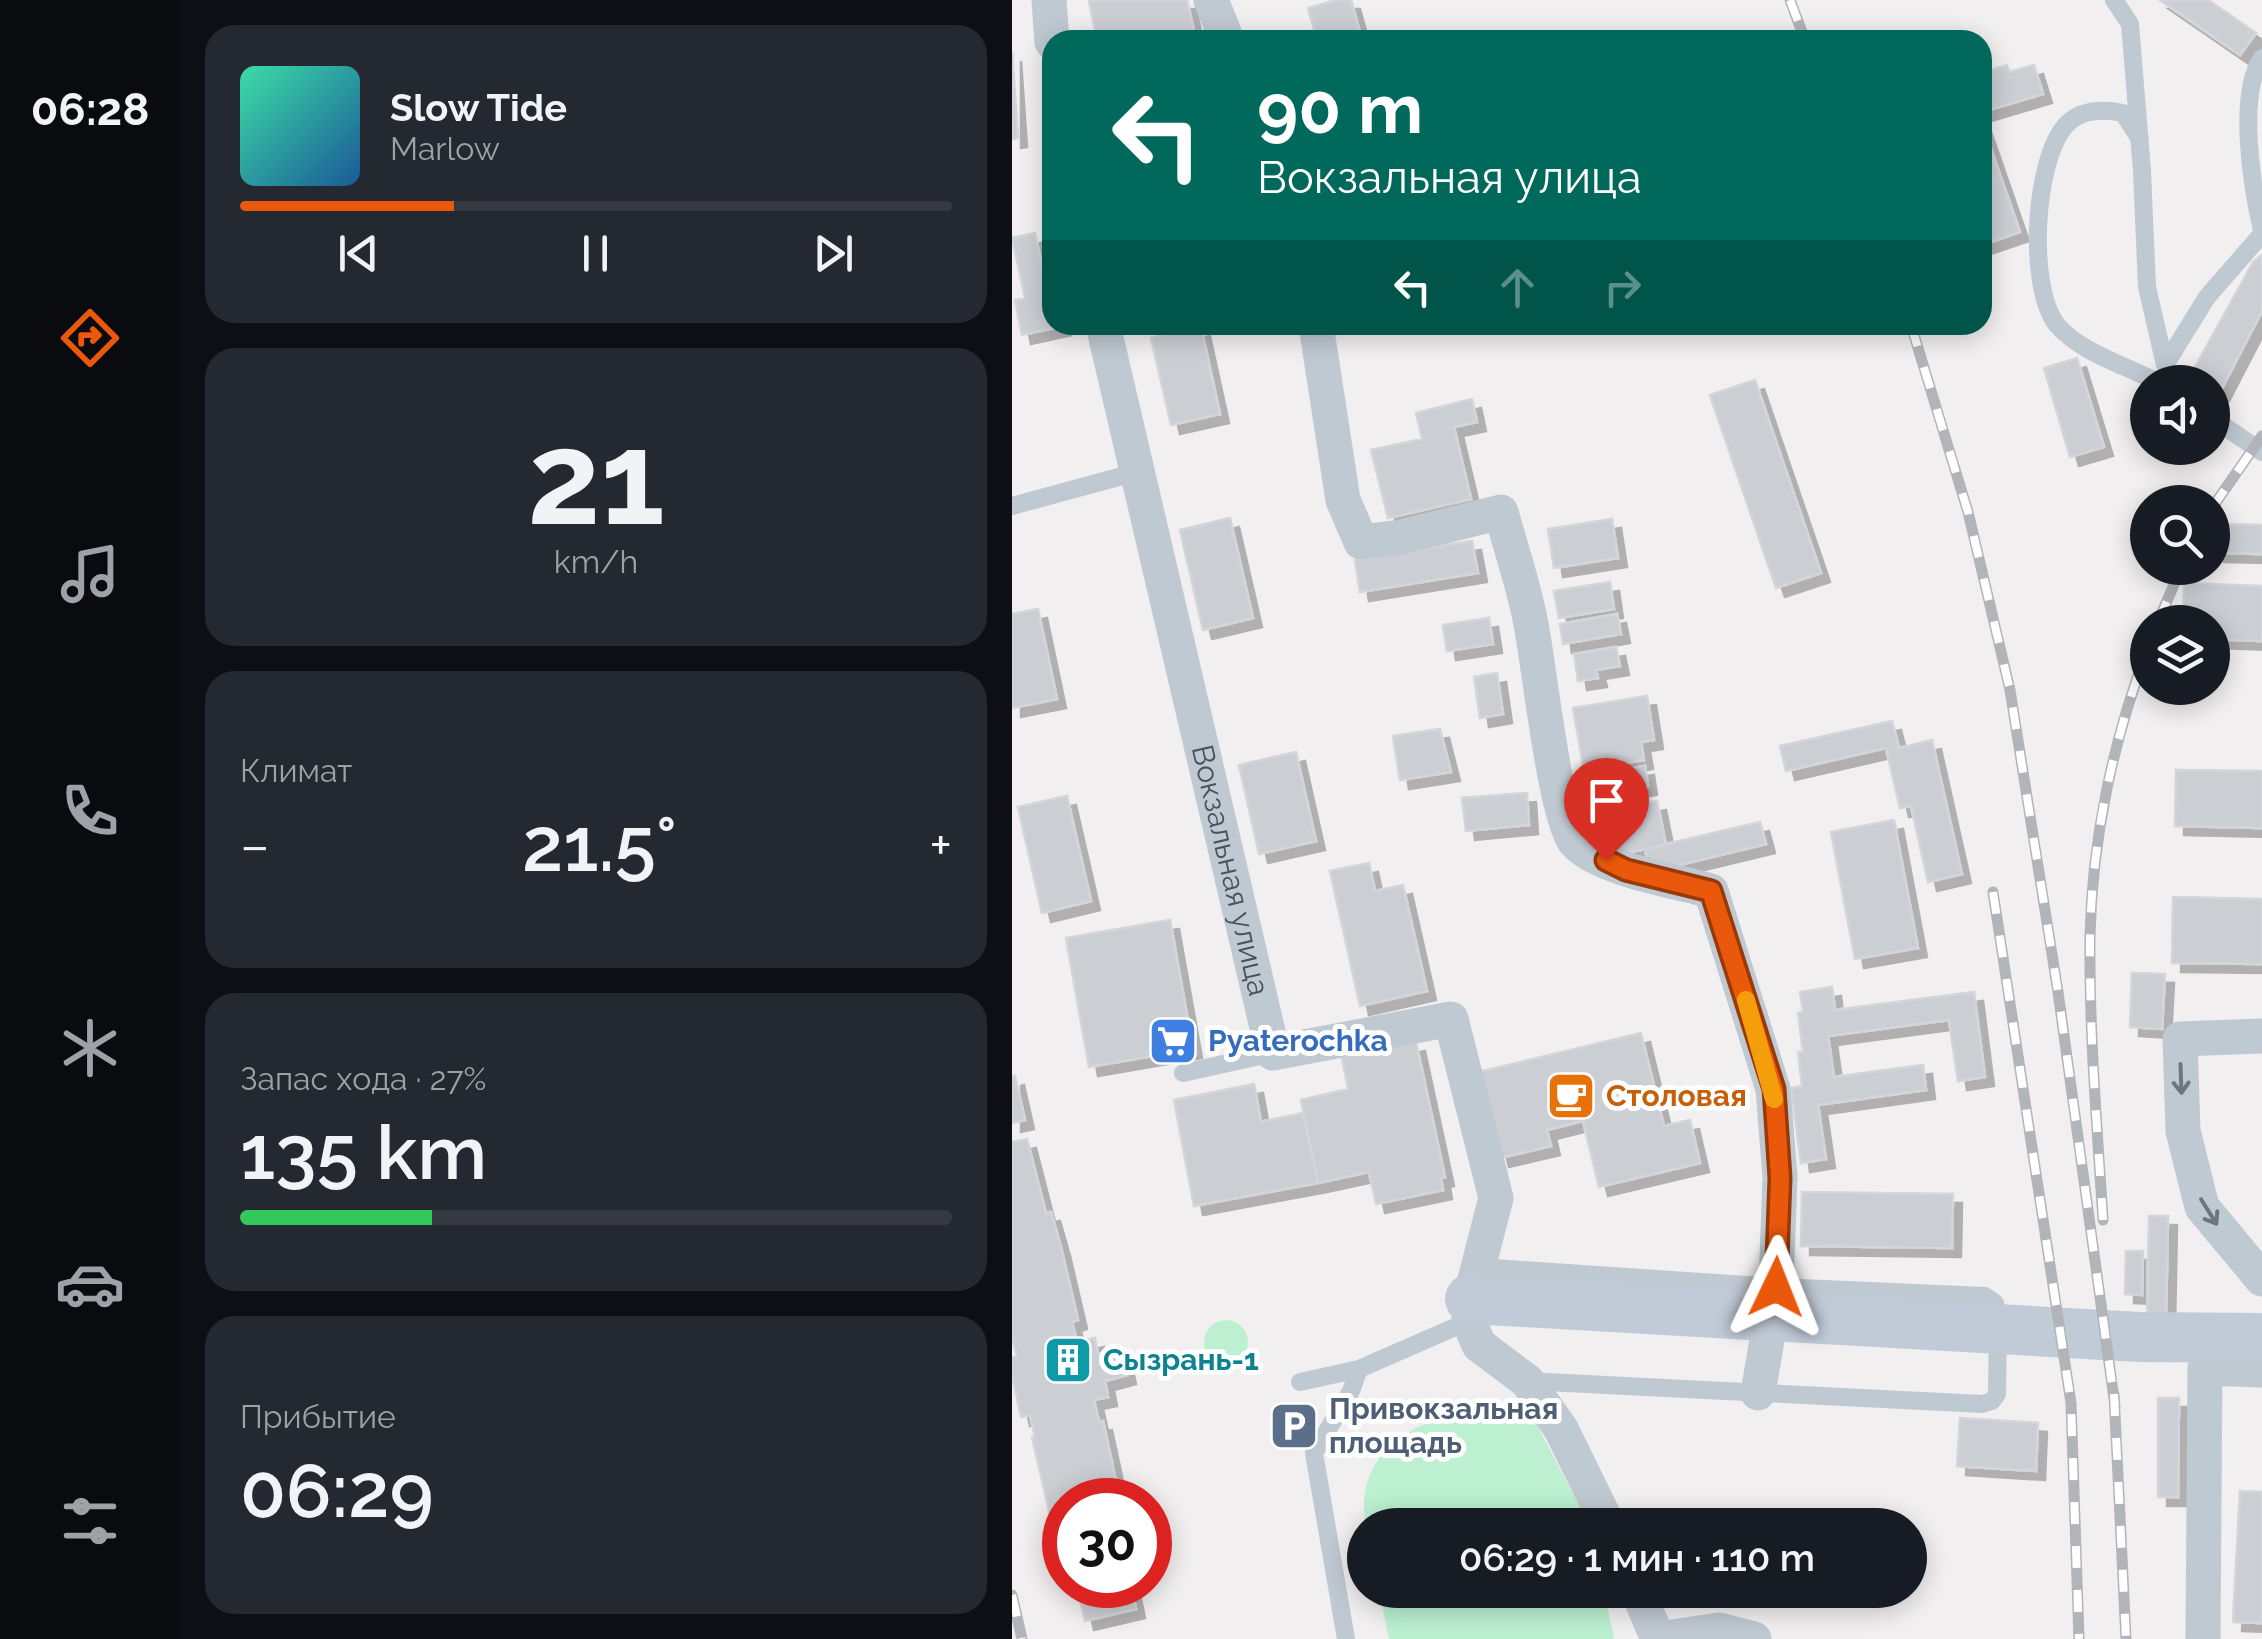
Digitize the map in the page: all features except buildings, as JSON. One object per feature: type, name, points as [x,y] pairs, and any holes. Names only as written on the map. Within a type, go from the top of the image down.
[{"type":"street","points":[[1048,0],[1051,30]]},
{"type":"street","points":[[1211,0],[1223,30]]},
{"type":"street","name":"Вокзальная улица","points":[[1104,335],[1273,1052]]},
{"type":"street","points":[[1318,335],[1343,500],[1361,542],[1401,537],[1501,512],[1530,620],[1560,798],[1573,840],[1626,870],[1711,891],[1774,1089],[1780,1178],[1776,1287],[1758,1393]]},
{"type":"street","points":[[1273,1052],[1451,1019],[1496,1198],[1472,1296],[1478,1344],[1527,1381],[1561,1429],[1600,1508]]},
{"type":"street","points":[[2262,1036],[2180,1039],[2183,1131],[2202,1207],[2262,1279]]},
{"type":"street","points":[[1472,1296],[2139,1337],[2262,1338]]},
{"type":"street","points":[[2203,1639],[2206,1368],[2262,1370]]},
{"type":"street","points":[[1645,1608],[1658,1639],[1719,1630],[1754,1639]]},
{"type":"lane","points":[[2114,0],[2130,24],[2147,287],[2163,365]]},
{"type":"lane","points":[[2171,365],[2207,297],[2262,232],[2255,201],[2249,118],[2253,70],[2262,58]]},
{"type":"lane","points":[[2133,365],[2087,348],[2056,324],[2043,290],[2039,242],[2044,174],[2056,140],[2068,123],[2088,112],[2123,113],[2140,139]]},
{"type":"lane","points":[[2230,430],[2262,452]]},
{"type":"lane","points":[[1012,506],[1137,472]]},
{"type":"lane","points":[[1183,1073],[1273,1052]]},
{"type":"lane","points":[[1300,1382],[1358,1369],[1472,1296],[1776,1287],[1984,1296],[1995,1303],[1998,1314],[1997,1394],[1992,1401],[1968,1404],[1527,1381]]},
{"type":"lane","points":[[1346,1639],[1314,1453],[1351,1391],[1358,1369]]},
{"type":"green space","points":[[1226,1320],[1242,1326],[1248,1342],[1242,1358],[1226,1364],[1210,1358],[1204,1342],[1210,1326]]},
{"type":"green space","points":[[1452,1418],[1537,1425],[1580,1508],[1364,1508],[1367,1485],[1384,1452],[1397,1439],[1432,1422]]},
{"type":"green space","points":[[1383,1608],[1608,1608],[1614,1639],[1389,1639]]},
{"type":"railway","points":[[1790,0],[1801,30]]},
{"type":"railway","points":[[1914,335],[1968,512],[2010,690],[2058,992],[2115,1406]]},
{"type":"railway","points":[[2228,485],[2262,436]]},
{"type":"railway","points":[[2165,605],[2174,585]]},
{"type":"railway","points":[[2103,1220],[2090,936],[2095,863],[2106,791],[2130,702]]},
{"type":"railway","points":[[1993,892],[2071,1403],[2079,1639]]},
{"type":"railway","points":[[2114,1394],[2126,1639]]},
{"type":"railway","points":[[1012,1595],[1022,1639]]},
{"type":"slow traffic","points":[[1746,1000],[1774,1099]]},
{"type":"place","name":"Pyaterochka","points":[[1173,1041]]},
{"type":"place","name":"Столовая","points":[[1571,1096]]},
{"type":"place","name":"Сызрань-1","points":[[1068,1360]]},
{"type":"place","name":"Привокзальная площадь","points":[[1294,1426]]},
{"type":"route","points":[[1606,860],[1626,870],[1711,891],[1774,1089],[1780,1178],[1776,1287]]}]
